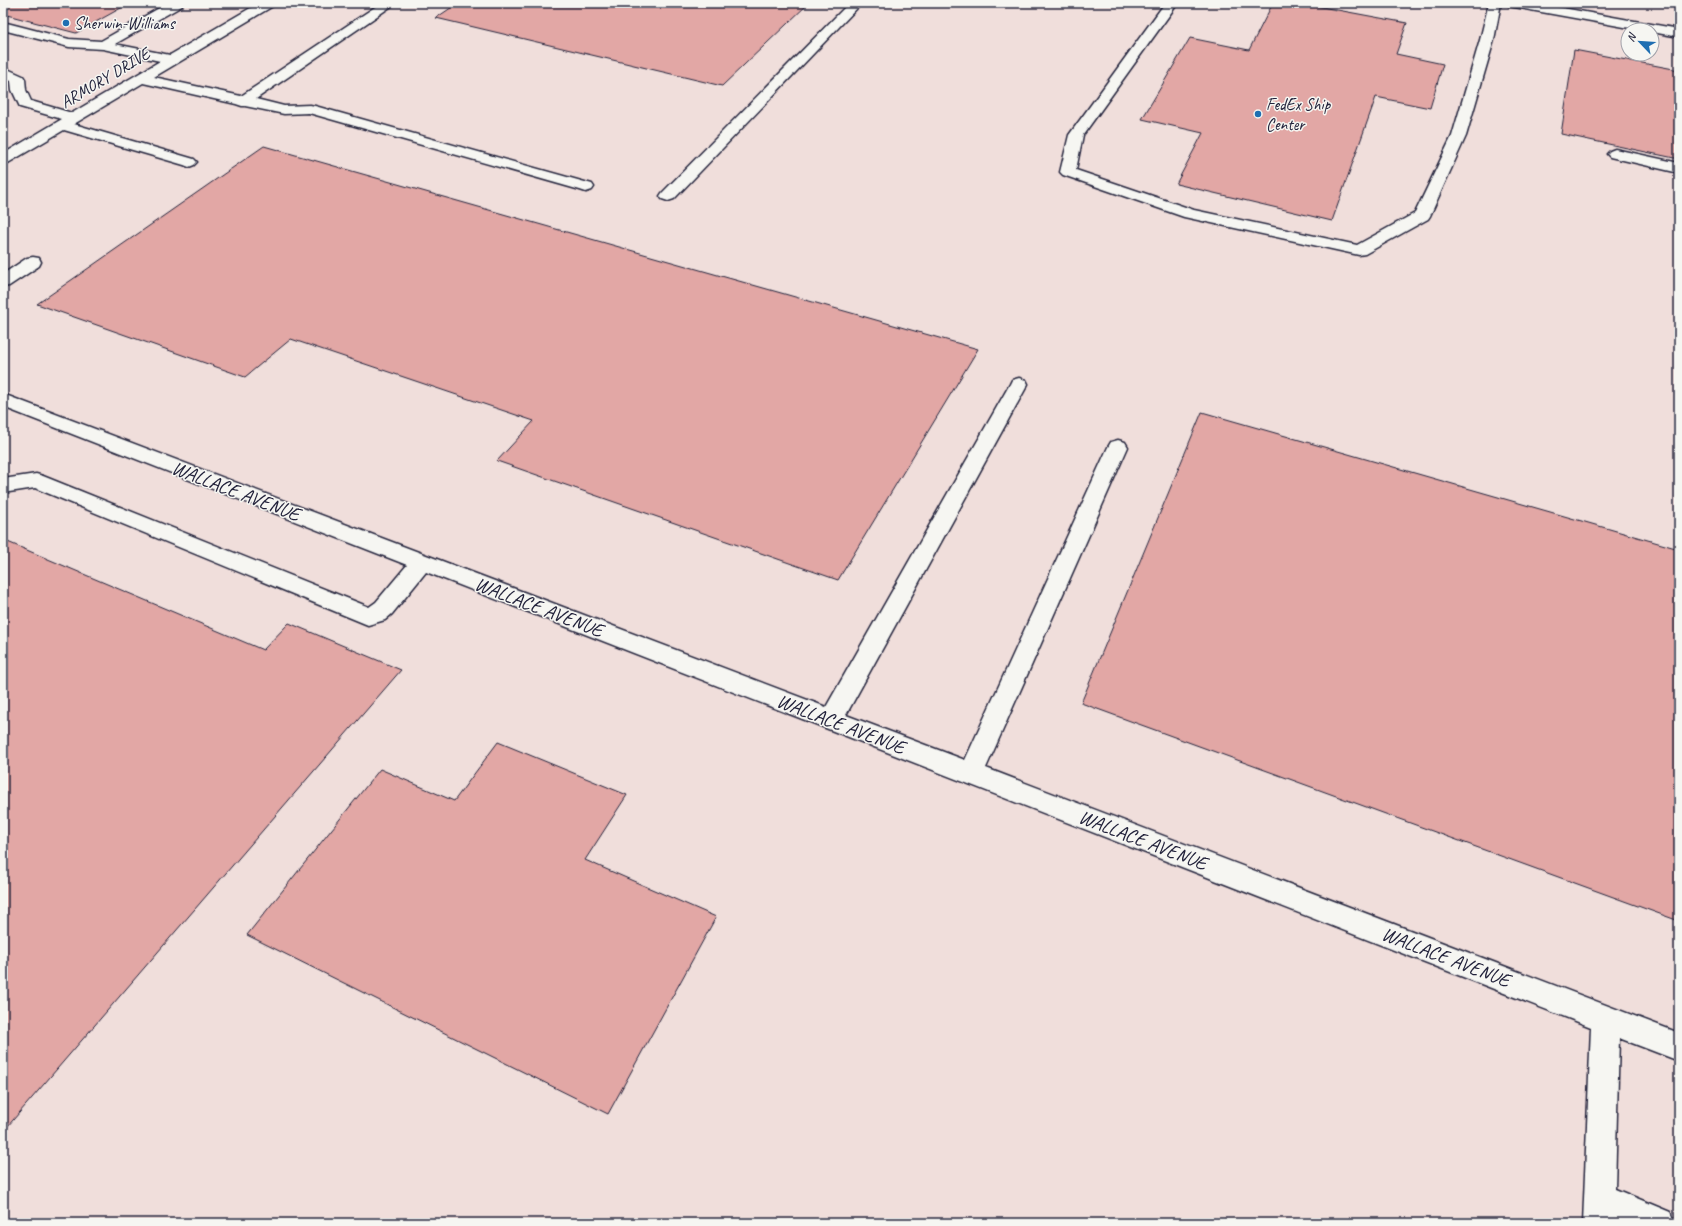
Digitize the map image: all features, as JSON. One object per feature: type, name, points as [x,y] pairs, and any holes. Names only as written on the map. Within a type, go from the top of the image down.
[{"type":"street","points":[[103,45],[177,3]]},
{"type":"street","name":"ARMORY DRIVE","points":[[3,160],[268,3]]},
{"type":"street","points":[[242,102],[390,3]]},
{"type":"street","points":[[668,196],[856,3]]},
{"type":"street","points":[[1172,3],[1076,135],[1068,172],[1190,214],[1359,250],[1422,216],[1460,136],[1487,40],[1495,3]]},
{"type":"street","points":[[1514,3],[1534,5],[1679,33]]},
{"type":"street","points":[[1595,18],[1597,3]]},
{"type":"street","points":[[3,26],[69,44],[103,45],[172,60]]},
{"type":"street","points":[[3,71],[18,78],[19,90],[25,104],[68,122],[189,162]]},
{"type":"street","points":[[141,78],[242,102],[284,110],[310,109],[586,187]]},
{"type":"street","points":[[1615,154],[1679,168]]},
{"type":"street","points":[[3,282],[33,262]]},
{"type":"street","points":[[831,720],[1020,384]]},
{"type":"street","name":"WALLACE AVENUE","points":[[3,400],[1679,1047]]},
{"type":"street","points":[[971,774],[1118,447]]},
{"type":"street","points":[[3,486],[36,482],[368,616],[377,614],[384,608],[422,562]]},
{"type":"street","points":[[1605,1019],[1599,1210],[1659,1223]]},
{"type":"shaded area","points":[[3,3],[1679,3],[1679,1223],[3,1223]]},
{"type":"building","name":"Sherwin-Williams","points":[[3,3],[130,3],[76,33],[3,14]]},
{"type":"building","points":[[458,3],[809,3],[722,86],[436,18]]},
{"type":"building","name":"FedEx Ship Center","points":[[1273,3],[1300,3],[1407,23],[1396,54],[1443,64],[1430,108],[1376,97],[1332,221],[1176,184],[1203,133],[1142,119],[1190,38],[1249,50]]},
{"type":"building","points":[[1574,50],[1620,59],[1620,62],[1637,62],[1679,70],[1679,159],[1561,134]]},
{"type":"building","points":[[264,146],[978,349],[838,580],[497,461],[534,421],[291,339],[245,377],[37,304]]},
{"type":"building","points":[[1202,412],[1679,549],[1679,921],[1081,703]]},
{"type":"building","points":[[3,540],[263,650],[289,623],[401,670],[7,1127],[3,1125]]},
{"type":"building","points":[[498,742],[627,795],[585,860],[716,917],[608,1114],[247,935],[380,769],[454,801]]},
{"type":"place","name":"Sherwin-Williams","points":[[66,23]]},
{"type":"place","name":"FedEx Ship Center","points":[[1258,114]]}]
